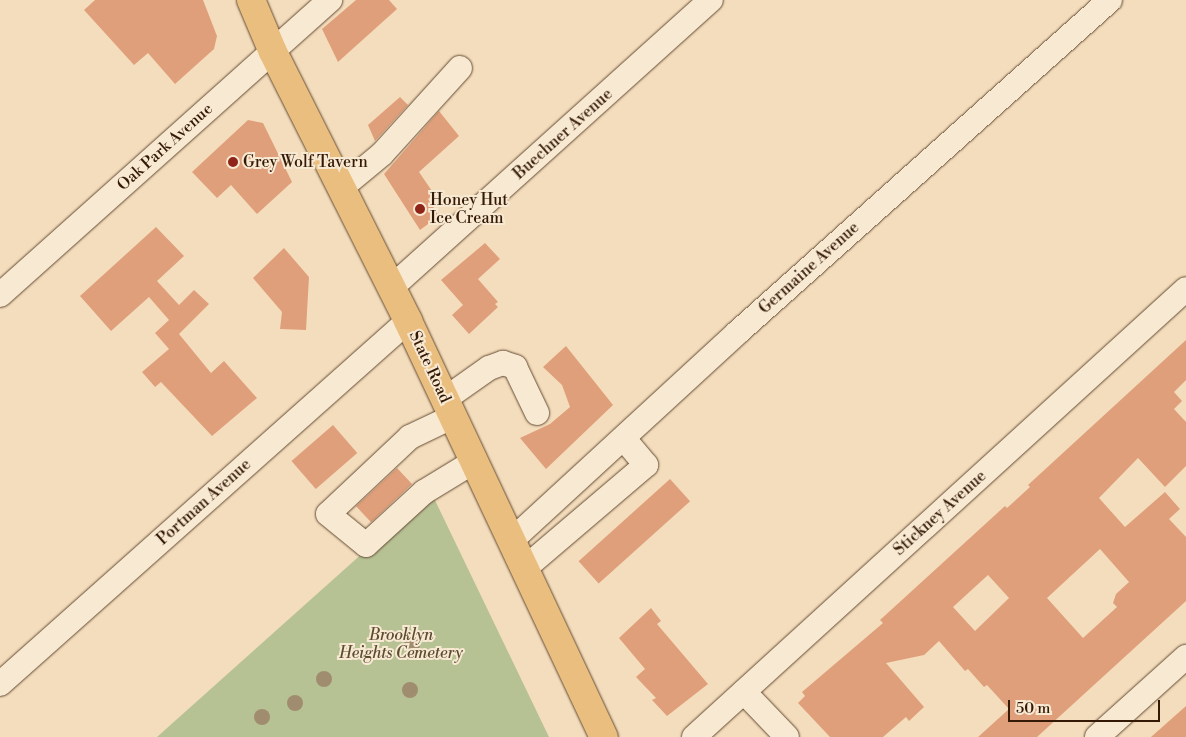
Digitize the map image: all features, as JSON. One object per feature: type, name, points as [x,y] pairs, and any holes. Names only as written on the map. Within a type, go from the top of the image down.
[{"type":"main road","name":"State Road","points":[[251,0],[273,52],[408,321],[604,737]]},
{"type":"street","name":"Oak Park Avenue","points":[[0,295],[330,0]]},
{"type":"street","name":"Buechner Avenue","points":[[392,288],[711,0]]},
{"type":"street","name":"Germaine Avenue","points":[[512,540],[1110,0]]},
{"type":"street","points":[[341,188],[382,154],[460,68]]},
{"type":"street","name":"Stickney Avenue","points":[[694,737],[1186,289]]},
{"type":"street","name":"Portman Avenue","points":[[0,684],[408,321]]},
{"type":"street","points":[[475,461],[424,492],[366,545],[328,514],[410,437],[449,407],[489,368],[503,363],[515,367],[537,413]]},
{"type":"street","points":[[526,568],[646,465],[623,438]]},
{"type":"street","points":[[1098,737],[1186,657]]},
{"type":"street","points":[[744,692],[787,737]]},
{"type":"green space","name":"Brooklyn Heights Cemetery","points":[[431,492],[549,737],[157,737]]},
{"type":"building","points":[[95,0],[203,0],[217,36],[214,49],[175,84],[148,53],[134,65],[84,10]]},
{"type":"building","points":[[356,0],[389,0],[397,9],[338,62],[322,29]]},
{"type":"building","points":[[400,97],[408,105],[375,141],[368,125]]},
{"type":"building","points":[[439,111],[459,136],[419,172],[434,194],[428,199],[439,216],[420,230],[384,174]]},
{"type":"building","name":"Grey Wolf Tavern","points":[[248,120],[263,123],[292,182],[257,214],[231,185],[217,198],[192,172]]},
{"type":"building","points":[[156,227],[184,256],[157,281],[179,305],[194,290],[209,304],[179,334],[211,373],[224,361],[257,398],[212,436],[161,382],[155,387],[142,372],[169,349],[155,333],[169,320],[149,297],[111,331],[80,296]]},
{"type":"building","points":[[485,243],[500,259],[478,279],[498,302],[495,304],[498,307],[469,334],[452,315],[463,305],[441,280]]},
{"type":"building","points":[[284,248],[309,277],[306,330],[280,329],[282,312],[253,278]]},
{"type":"building","points":[[1186,340],[1186,380],[1174,392],[1182,401],[1174,409],[1186,422],[1186,466],[1165,487],[1138,458],[1099,498],[1125,527],[1165,492],[1180,509],[1169,519],[1186,537],[1186,601],[1037,737],[978,737],[1009,709],[987,685],[984,687],[968,669],[965,671],[939,641],[924,655],[886,663],[924,707],[909,721],[906,717],[883,737],[830,737],[798,703],[805,696],[802,692],[883,623],[880,620],[1005,506],[1007,508],[1030,487],[1028,485]],"holes":[[[1100,549],[1129,582],[1116,594],[1113,603],[1117,607],[1083,638],[1047,598]],[[988,575],[1009,598],[975,631],[953,607]]]},
{"type":"building","points":[[566,346],[613,405],[546,469],[520,438],[550,424],[570,407],[562,385],[543,367]]},
{"type":"building","points":[[333,425],[357,453],[316,489],[291,461]]},
{"type":"building","points":[[397,468],[412,484],[371,522],[356,506]]},
{"type":"building","points":[[670,479],[690,501],[599,584],[579,561]]},
{"type":"building","points":[[651,608],[661,621],[657,624],[708,684],[667,716],[652,700],[656,698],[636,677],[645,669],[619,638]]},
{"type":"building","points":[[1186,706],[1186,737],[1151,737]]},
{"type":"place","name":"Grey Wolf Tavern","points":[[233,162]]},
{"type":"place","name":"Honey Hut Ice Cream","points":[[420,209]]}]
